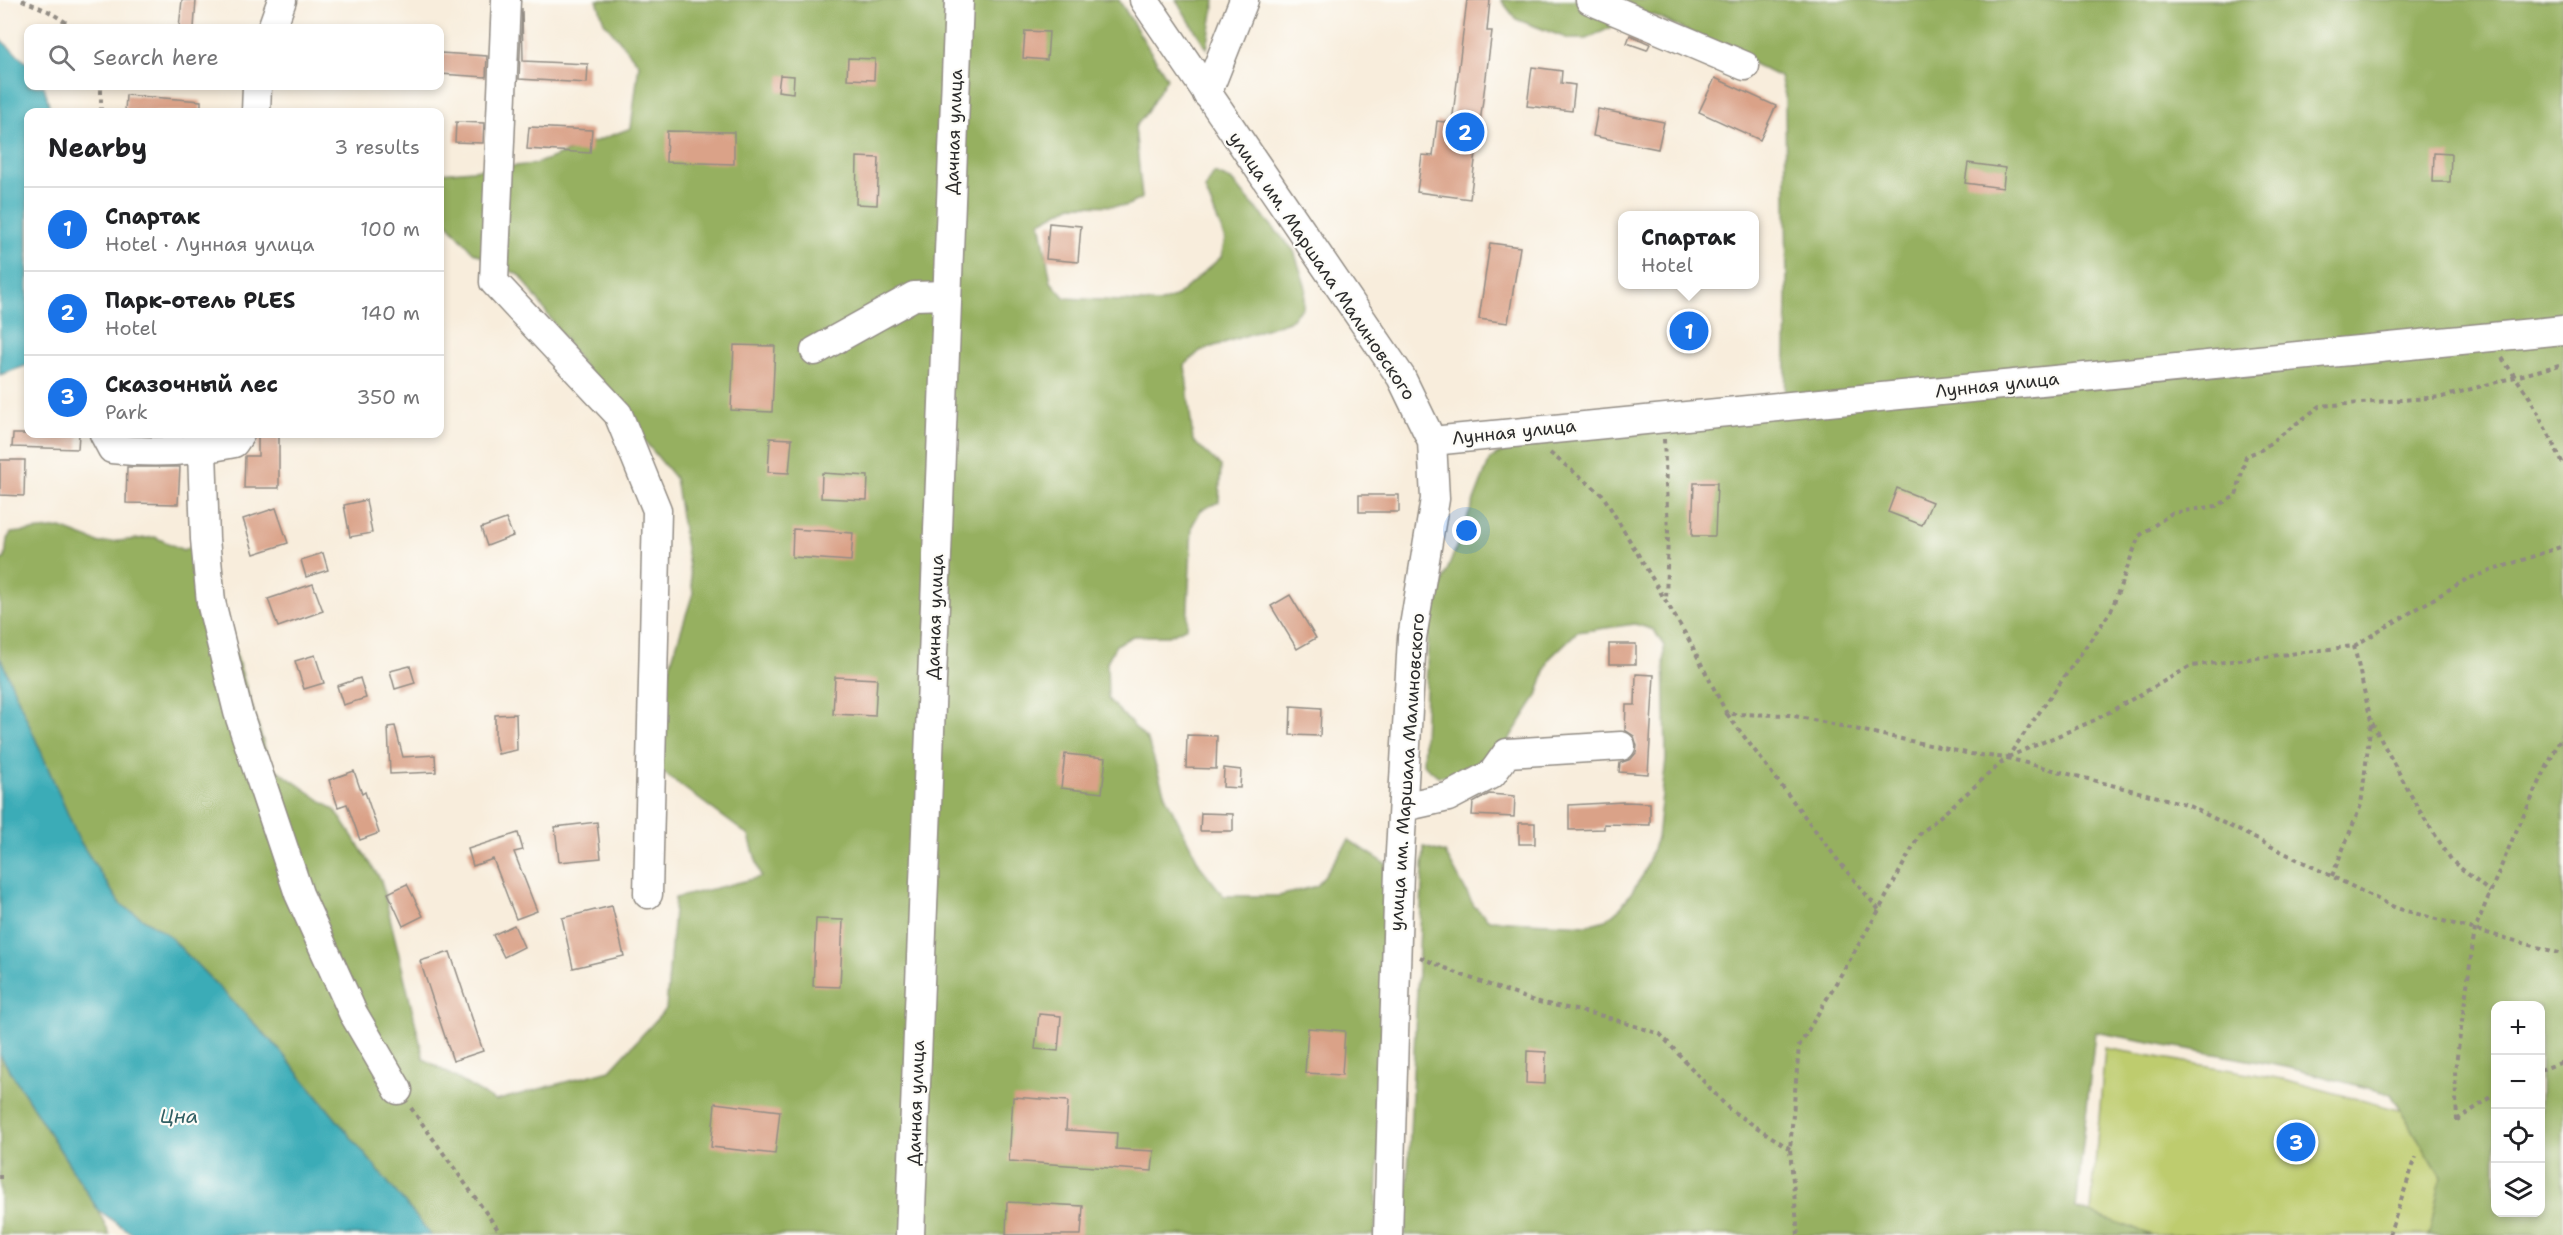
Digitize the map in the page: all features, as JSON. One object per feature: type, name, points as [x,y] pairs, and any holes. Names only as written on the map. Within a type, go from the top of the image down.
[{"type":"street","points":[[273,24],[282,0]]},
{"type":"street","points":[[506,0],[494,282],[618,414],[657,510],[648,894]]},
{"type":"street","name":"Дачная улица","points":[[910,1235],[959,0]]},
{"type":"street","name":"улица им. Маршала Малиновского","points":[[1144,0],[1401,377],[1432,441],[1435,499],[1412,638],[1396,946],[1388,1235]]},
{"type":"street","points":[[1207,94],[1244,0]]},
{"type":"street","points":[[1590,0],[1745,66]]},
{"type":"street","points":[[256,108],[257,90]]},
{"type":"street","points":[[815,351],[914,296],[947,294]]},
{"type":"street","name":"Лунная улица","points":[[1432,441],[2563,330]]},
{"type":"street","points":[[106,438],[112,449],[152,453],[202,450],[234,443],[237,438]]},
{"type":"street","points":[[202,450],[205,539],[211,602],[238,712],[299,894],[353,1013],[398,1090]]},
{"type":"street","points":[[1403,807],[1448,796],[1492,774],[1507,753],[1621,746]]},
{"type":"path","points":[[22,0],[48,11],[69,24]]},
{"type":"path","points":[[101,90],[101,108]]},
{"type":"path","points":[[2487,338],[2530,398],[2563,464]]},
{"type":"path","points":[[1798,1235],[1790,1149],[1798,1046],[1879,910],[1919,835],[2007,758],[2110,611],[2139,536],[2172,513],[2216,506],[2236,496],[2246,456],[2261,450],[2320,406],[2442,397],[2563,364]]},
{"type":"path","points":[[1663,417],[1668,532],[1666,602]]},
{"type":"path","points":[[1528,431],[1528,436],[1602,494],[1689,640],[1727,714],[1840,863],[1879,910]]},
{"type":"path","points":[[2007,758],[2095,720],[2191,666],[2354,646],[2467,579],[2563,546]]},
{"type":"path","points":[[2354,646],[2371,721],[2419,810],[2452,861],[2490,892]]},
{"type":"path","points":[[1727,714],[1790,715],[1971,754],[2007,758],[2185,804],[2396,908],[2563,954]]},
{"type":"path","points":[[2332,876],[2361,805],[2371,721]]},
{"type":"path","points":[[2491,1097],[2457,1121],[2455,1071],[2475,929],[2513,838],[2563,733]]},
{"type":"path","points":[[1396,946],[1459,974],[1534,1001],[1603,1016],[1660,1034],[1729,1109],[1790,1149]]},
{"type":"path","points":[[2545,1069],[2563,1062]]},
{"type":"path","points":[[398,1090],[502,1235]]},
{"type":"path","points":[[2388,1235],[2416,1157]]},
{"type":"green space","points":[[597,0],[1119,0],[1167,78],[1147,112],[1135,127],[1142,198],[1126,206],[1072,205],[1040,222],[1051,282],[1065,298],[1159,303],[1177,296],[1221,257],[1225,239],[1205,189],[1214,173],[1231,180],[1294,251],[1306,288],[1303,307],[1289,321],[1200,351],[1185,365],[1193,441],[1221,466],[1219,502],[1201,510],[1192,526],[1187,627],[1169,636],[1133,636],[1116,645],[1107,662],[1108,699],[1148,741],[1165,795],[1201,867],[1224,896],[1279,896],[1317,886],[1349,840],[1394,869],[1375,1235],[431,1235],[277,1047],[167,934],[120,904],[79,840],[0,657],[0,561],[5,558],[7,539],[11,533],[61,528],[100,543],[155,537],[183,550],[197,543],[210,569],[270,765],[336,811],[381,880],[424,1059],[495,1101],[610,1070],[666,1009],[675,898],[761,877],[749,836],[657,768],[668,672],[693,593],[675,478],[584,367],[521,276],[473,252],[444,219],[444,173],[535,164],[631,128],[639,64],[604,22]]},
{"type":"green space","points":[[1176,0],[1215,0],[1207,49]]},
{"type":"green space","points":[[1501,0],[2563,0],[2563,1235],[2429,1235],[2441,1177],[2391,1094],[2286,1067],[2095,1032],[2076,1208],[2152,1235],[1405,1235],[1424,847],[1445,853],[1474,906],[1489,920],[1587,925],[1606,920],[1622,906],[1643,875],[1657,838],[1666,759],[1664,646],[1654,630],[1635,624],[1577,632],[1549,659],[1537,696],[1506,744],[1457,776],[1438,776],[1423,764],[1429,618],[1490,459],[1528,436],[1785,410],[1787,297],[1785,95],[1780,77],[1654,15],[1636,15],[1587,39],[1569,39],[1516,19]]},
{"type":"green space","points":[[2105,1048],[2283,1079],[2491,1135],[2491,1217],[2545,1217],[2563,1235],[2089,1235]]},
{"type":"green space","points":[[0,1055],[98,1210],[110,1235],[0,1235]]},
{"type":"water","points":[[0,39],[24,60],[24,90],[45,90],[50,108],[24,108],[24,366],[0,375]]},
{"type":"water","name":"Цна","points":[[0,657],[79,840],[120,904],[167,934],[277,1047],[431,1235],[134,1235],[98,1210],[0,1055]]},
{"type":"building","points":[[182,0],[196,0],[194,24],[179,24]]},
{"type":"building","points":[[1467,0],[1490,0],[1487,31],[1492,31],[1470,199],[1417,192],[1422,155],[1433,156],[1437,121],[1452,123]]},
{"type":"building","points":[[522,8],[523,61],[588,64],[587,83],[519,79]]},
{"type":"building","points":[[1025,31],[1049,32],[1047,60],[1023,58]]},
{"type":"building","points":[[1630,35],[1650,44],[1647,50],[1627,43]]},
{"type":"building","points":[[444,53],[487,56],[486,77],[444,74]]},
{"type":"building","points":[[848,58],[875,59],[874,80],[847,79]]},
{"type":"building","points":[[1532,67],[1562,71],[1561,83],[1575,85],[1572,111],[1527,106]]},
{"type":"building","points":[[780,75],[794,76],[793,93],[778,91]]},
{"type":"building","points":[[1715,78],[1776,106],[1760,140],[1699,112]]},
{"type":"building","points":[[126,95],[201,101],[201,108],[125,108]]},
{"type":"building","points":[[1598,109],[1664,122],[1658,149],[1593,136]]},
{"type":"building","points":[[456,122],[484,123],[483,143],[455,142]]},
{"type":"building","points":[[529,127],[592,130],[590,153],[527,149]]},
{"type":"building","points":[[667,131],[734,132],[734,164],[666,162]]},
{"type":"building","points":[[2434,153],[2451,154],[2450,182],[2433,182]]},
{"type":"building","points":[[857,157],[879,158],[877,205],[856,204]]},
{"type":"building","points":[[1968,163],[2005,168],[2003,188],[1965,183]]},
{"type":"building","points":[[1049,223],[1081,226],[1078,262],[1046,259]]},
{"type":"building","points":[[1490,243],[1520,247],[1508,323],[1479,319]]},
{"type":"building","points":[[734,345],[775,346],[772,412],[731,410]]},
{"type":"building","points":[[13,434],[24,434],[24,438],[79,438],[78,449],[12,447]]},
{"type":"building","points":[[258,438],[279,438],[279,488],[244,488],[245,456],[258,456]]},
{"type":"building","points":[[770,438],[792,439],[789,473],[768,472]]},
{"type":"building","points":[[0,460],[25,460],[24,496],[0,495]]},
{"type":"building","points":[[127,467],[180,467],[178,504],[126,503]]},
{"type":"building","points":[[822,473],[868,476],[867,500],[821,498]]},
{"type":"building","points":[[1694,483],[1717,483],[1715,536],[1692,536]]},
{"type":"building","points":[[1897,488],[1932,502],[1922,525],[1888,512]]},
{"type":"building","points":[[1359,495],[1399,495],[1399,512],[1359,512]]},
{"type":"building","points":[[366,500],[372,533],[350,537],[344,505]]},
{"type":"building","points":[[276,508],[288,543],[254,554],[243,519]]},
{"type":"building","points":[[506,519],[513,536],[487,546],[481,528]]},
{"type":"building","points":[[793,529],[853,533],[851,561],[792,557]]},
{"type":"building","points":[[323,553],[328,570],[306,577],[301,560]]},
{"type":"building","points":[[313,584],[323,611],[278,627],[268,599]]},
{"type":"building","points":[[1290,595],[1316,638],[1297,649],[1271,606]]},
{"type":"building","points":[[1609,644],[1636,644],[1636,664],[1609,664]]},
{"type":"building","points":[[315,655],[324,683],[304,689],[295,661]]},
{"type":"building","points":[[410,666],[415,683],[395,689],[390,671]]},
{"type":"building","points":[[1636,674],[1654,675],[1648,774],[1619,772],[1620,763],[1631,759],[1636,753],[1637,746],[1634,736],[1625,730],[1626,705],[1635,705]]},
{"type":"building","points":[[835,677],[877,679],[875,716],[833,714]]},
{"type":"building","points":[[360,678],[366,698],[343,705],[337,686]]},
{"type":"building","points":[[1291,706],[1321,708],[1320,736],[1290,735]]},
{"type":"building","points":[[516,714],[517,750],[498,754],[495,740],[495,715]]},
{"type":"building","points":[[395,726],[403,757],[435,755],[436,772],[390,774],[388,727]]},
{"type":"building","points":[[1187,735],[1217,736],[1216,769],[1186,768]]},
{"type":"building","points":[[1065,754],[1106,758],[1102,793],[1061,788]]},
{"type":"building","points":[[1224,768],[1241,770],[1240,788],[1223,787]]},
{"type":"building","points":[[354,771],[362,794],[365,792],[379,833],[360,840],[347,804],[338,807],[329,780]]},
{"type":"building","points":[[1489,794],[1515,796],[1514,817],[1472,815],[1473,803]]},
{"type":"building","points":[[1650,803],[1650,825],[1604,824],[1604,829],[1569,830],[1569,805]]},
{"type":"building","points":[[1201,813],[1233,814],[1233,831],[1200,831]]},
{"type":"building","points":[[597,822],[601,858],[559,862],[555,827]]},
{"type":"building","points":[[1519,823],[1535,823],[1535,844],[1519,844]]},
{"type":"building","points":[[518,833],[523,850],[514,852],[537,911],[516,919],[493,859],[473,866],[468,849]]},
{"type":"building","points":[[407,884],[423,916],[403,926],[388,893]]},
{"type":"building","points":[[612,906],[624,956],[573,968],[562,918]]},
{"type":"building","points":[[816,919],[843,920],[840,987],[813,986]]},
{"type":"building","points":[[514,925],[524,947],[504,957],[493,935]]},
{"type":"building","points":[[450,952],[483,1051],[453,1061],[420,961]]},
{"type":"building","points":[[1039,1014],[1061,1016],[1058,1051],[1035,1049]]},
{"type":"building","points":[[1308,1028],[1345,1031],[1342,1075],[1305,1073]]},
{"type":"building","points":[[1527,1051],[1546,1052],[1545,1084],[1526,1083]]},
{"type":"building","points":[[1013,1097],[1068,1101],[1066,1130],[1117,1133],[1116,1149],[1154,1151],[1152,1171],[1009,1161]]},
{"type":"building","points":[[715,1103],[780,1111],[775,1154],[711,1147]]},
{"type":"building","points":[[1007,1202],[1083,1206],[1081,1235],[1006,1235]]},
{"type":"place","name":"Парк-отель PLES","points":[[1465,132]]},
{"type":"place","name":"Спартак","points":[[1689,331]]},
{"type":"place","name":"Сказочный лес","points":[[2296,1142]]}]
